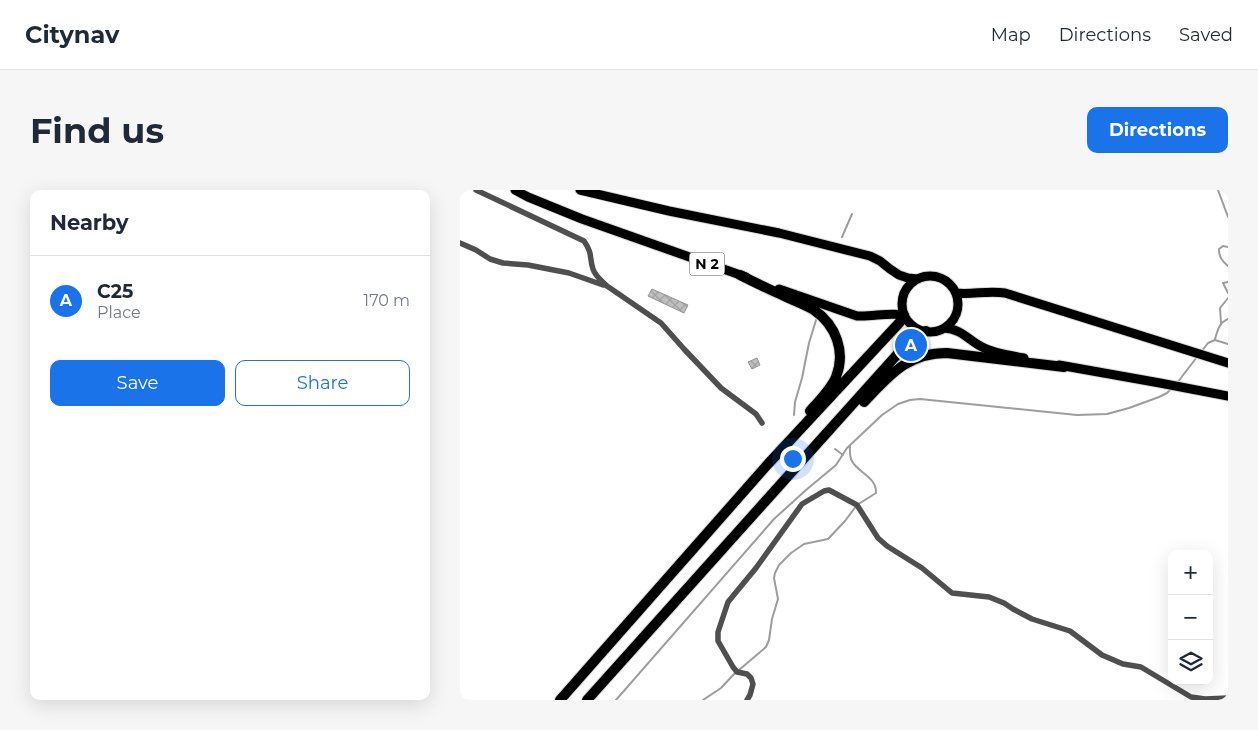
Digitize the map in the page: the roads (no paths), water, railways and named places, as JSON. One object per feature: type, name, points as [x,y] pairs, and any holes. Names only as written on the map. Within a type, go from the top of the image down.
[{"type":"highway","points":[[740,275],[812,309],[825,319],[833,328],[840,352],[840,364],[835,379],[768,464]]},
{"type":"highway","points":[[560,700],[768,464],[857,370],[900,322],[904,315]]},
{"type":"highway","points":[[587,700],[912,338],[926,331]]},
{"type":"highway","points":[[785,480],[887,378],[898,368],[910,361],[935,353],[948,352],[1064,367]]},
{"type":"main road","name":"N 2","points":[[514,190],[582,219],[857,316],[904,315]]},
{"type":"main road","points":[[580,190],[669,211],[779,233],[870,256],[898,275],[908,278],[936,277],[944,280],[951,286],[958,302],[954,319],[948,326],[932,332],[922,331],[913,327],[907,320],[904,315],[902,302],[904,293],[918,279]]},
{"type":"main road","points":[[956,294],[986,291],[1005,292],[1224,361]]},
{"type":"main road","points":[[944,328],[952,328],[992,352],[1064,367],[1228,396]]},
{"type":"street","points":[[476,190],[584,241],[590,250],[593,271],[606,286]]},
{"type":"street","points":[[460,243],[490,259],[569,273],[606,286],[661,323],[721,388],[756,414],[762,423]]},
{"type":"street","points":[[747,700],[753,684],[751,678],[747,674],[737,672],[718,641],[718,632],[728,602],[756,568],[802,504],[829,490],[857,505],[878,538],[887,546],[922,568],[952,593],[989,597],[1032,618],[1070,631],[1102,655],[1123,664],[1141,667],[1191,697],[1205,699],[1228,698]]},
{"type":"waterway","points":[[1218,190],[1228,217]]},
{"type":"waterway","points":[[842,237],[852,214]]},
{"type":"waterway","points":[[1228,247],[1223,246],[1219,249],[1221,259],[1228,266]]},
{"type":"waterway","points":[[1228,282],[1223,283],[1228,293]]},
{"type":"waterway","points":[[1221,323],[1220,308],[1228,298]]},
{"type":"waterway","points":[[1215,339],[1221,324],[1228,319]]},
{"type":"waterway","points":[[794,415],[795,402],[816,320]]},
{"type":"waterway","points":[[1201,352],[1208,343],[1215,340],[1228,344]]},
{"type":"waterway","points":[[1177,383],[1197,357]]},
{"type":"waterway","points":[[616,700],[774,519],[836,465],[847,448],[882,415],[898,404],[920,399],[1077,415],[1107,414],[1159,397],[1172,388]]},
{"type":"waterway","points":[[739,670],[766,647],[769,640],[772,619],[778,599],[774,578],[779,565],[804,544],[828,539],[857,505],[876,493],[873,483],[852,461],[850,445]]},
{"type":"waterway","points":[[835,449],[843,455]]},
{"type":"waterway","points":[[703,700],[721,688],[735,673]]},
{"type":"place","name":"C25","points":[[911,345]]}]
